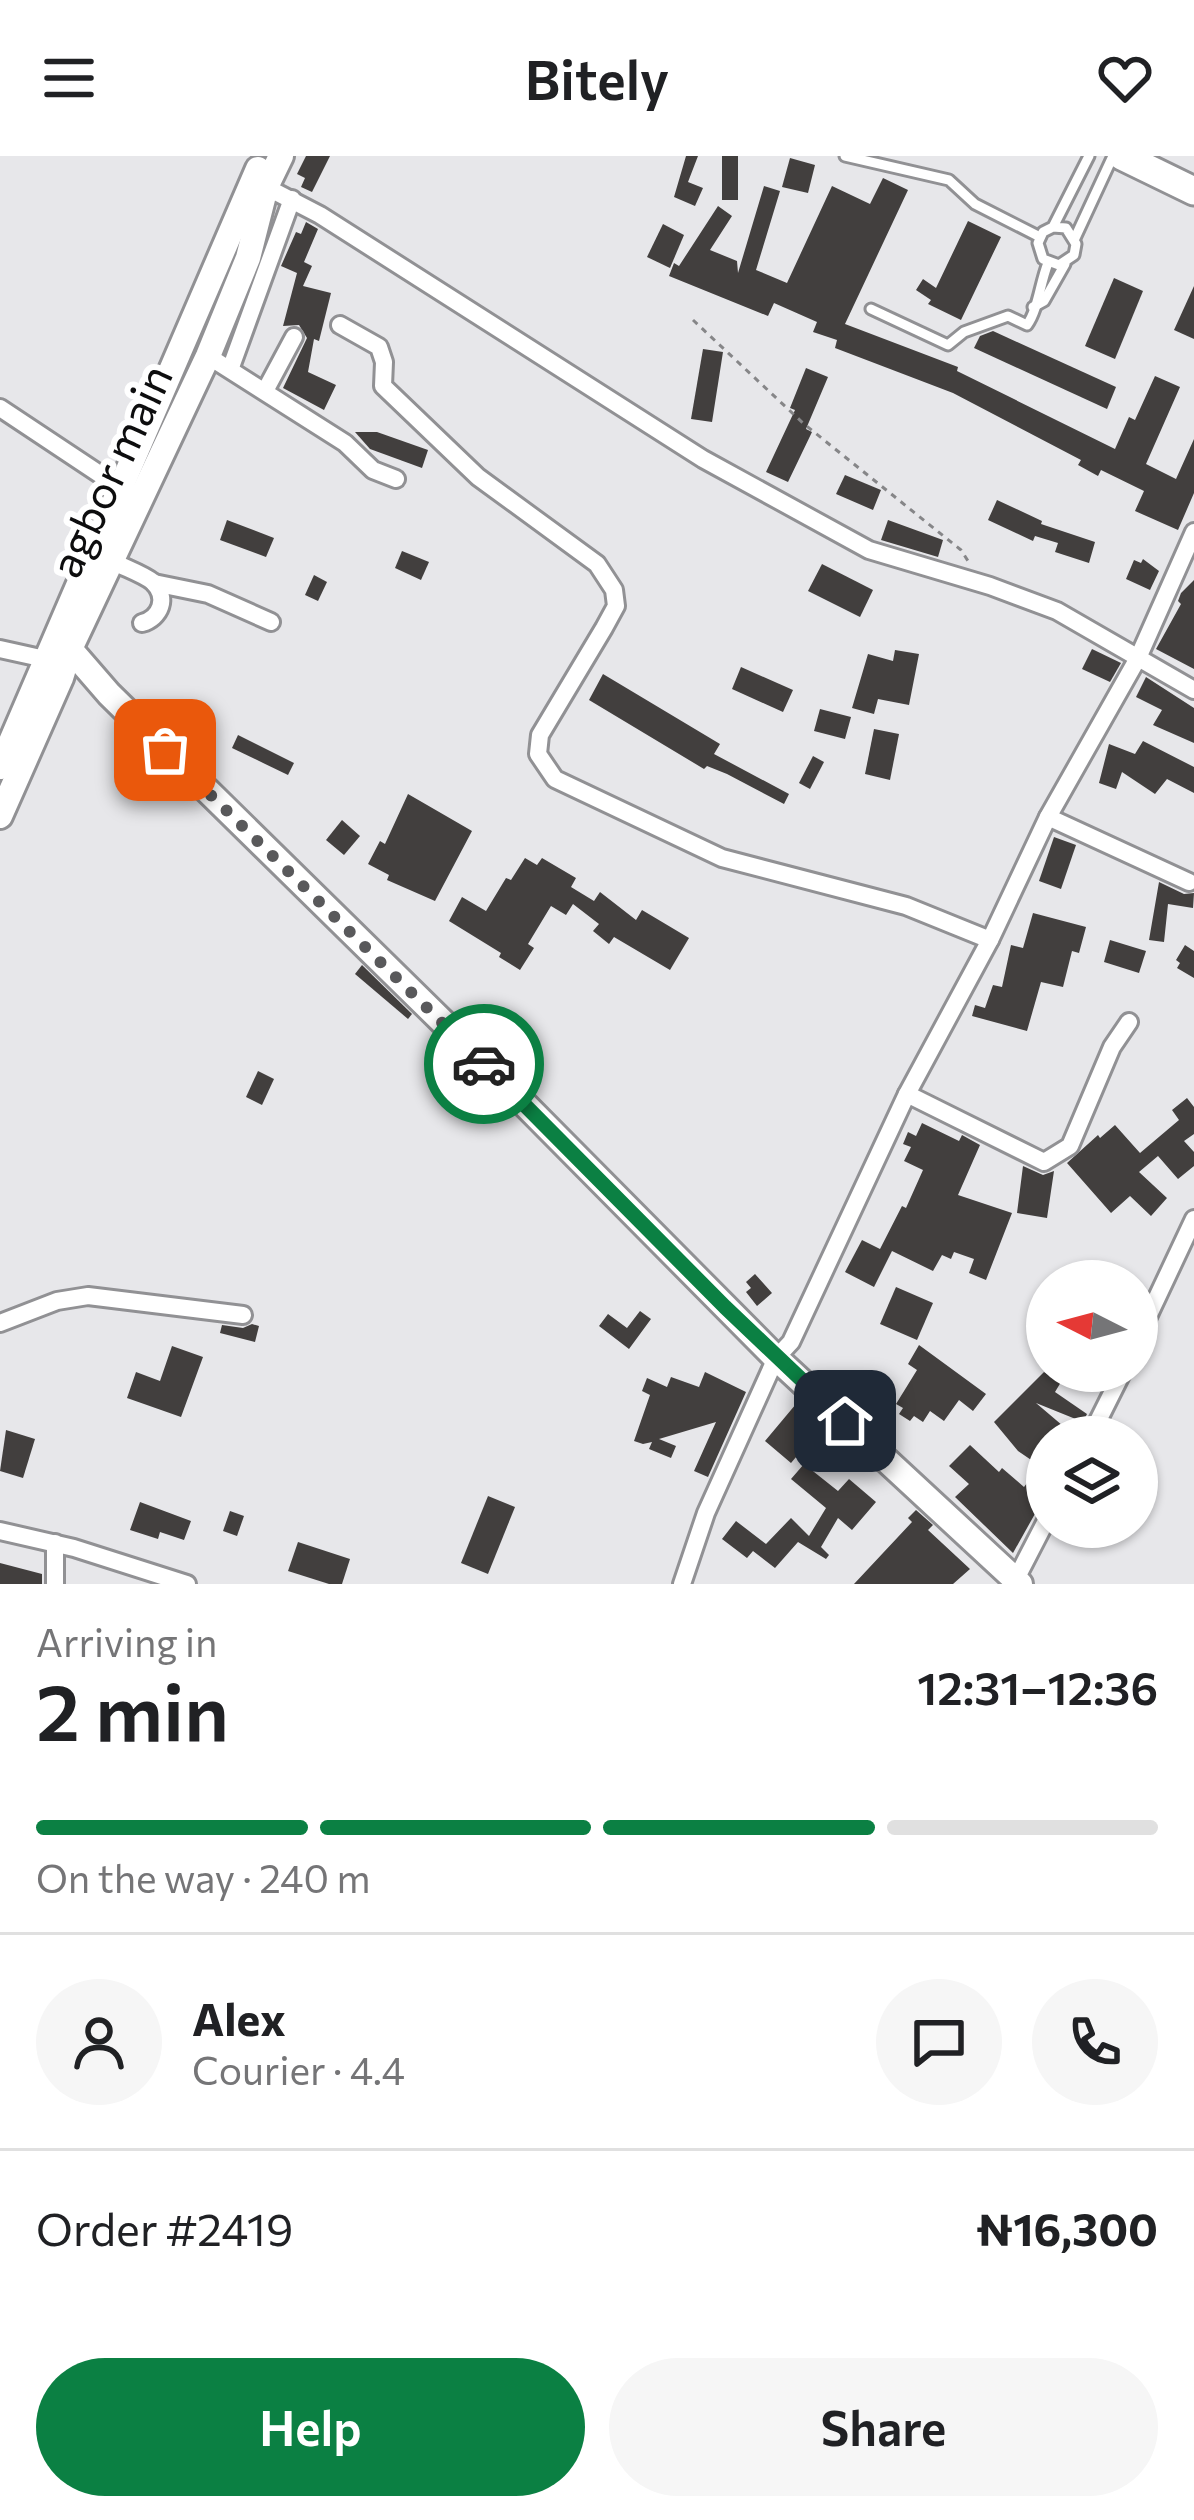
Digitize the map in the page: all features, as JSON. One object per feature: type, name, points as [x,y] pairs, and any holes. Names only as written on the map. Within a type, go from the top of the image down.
[{"type":"main road","name":"agbor main","points":[[0,767],[263,156]]},
{"type":"main road","name":"agbor main","points":[[0,816],[62,679],[70,649],[220,362],[266,187],[281,156]]},
{"type":"main road","points":[[1117,156],[1194,191]]},
{"type":"main road","points":[[70,649],[776,1358],[1018,1582]]},
{"type":"street","points":[[266,187],[703,459],[868,550],[1057,611],[1194,690]]},
{"type":"street","points":[[292,200],[242,328],[220,362],[345,443],[373,470],[396,479]]},
{"type":"street","points":[[340,325],[379,347],[383,386],[478,477],[597,564],[614,590],[616,606],[540,735],[538,754],[555,779],[722,859],[907,906],[990,940]]},
{"type":"street","points":[[265,391],[294,337]]},
{"type":"street","points":[[0,409],[122,489]]},
{"type":"street","points":[[682,1584],[706,1513],[776,1358],[790,1342],[907,1094],[990,940],[1048,817],[1138,658],[1194,532]]},
{"type":"street","points":[[114,562],[154,583],[208,594],[272,622]]},
{"type":"street","points":[[142,623],[161,610],[154,583]]},
{"type":"street","points":[[0,649],[45,659]]},
{"type":"street","points":[[1048,817],[1189,882]]},
{"type":"street","points":[[907,1094],[1044,1162],[1070,1146],[1112,1047],[1129,1022]]},
{"type":"street","points":[[1158,1295],[1194,1219]]},
{"type":"street","points":[[0,1323],[57,1301],[88,1296],[243,1315]]},
{"type":"street","points":[[0,1532],[55,1543],[187,1584]]},
{"type":"street","points":[[55,1543],[55,1584]]},
{"type":"street","points":[[1018,1582],[1034,1548]]},
{"type":"lane","points":[[845,156],[949,180],[976,204],[1040,237]]},
{"type":"lane","points":[[1065,263],[1048,262],[1040,254],[1040,237],[1053,226],[1089,156]]},
{"type":"lane","points":[[1034,307],[1044,301],[1074,255],[1075,238],[1117,156]]},
{"type":"lane","points":[[1053,226],[1066,228],[1075,238]]},
{"type":"lane","points":[[871,309],[948,345],[964,332],[1008,316],[1027,326],[1048,262]]},
{"type":"path","points":[[693,320],[804,424],[961,550],[969,563]]},
{"type":"building","points":[[306,156],[330,156],[312,192],[301,187],[305,178],[297,174]]},
{"type":"building","points":[[686,156],[698,156],[688,182],[703,188],[695,206],[674,197]]},
{"type":"building","points":[[722,156],[738,156],[738,200],[722,200]]},
{"type":"building","points":[[790,158],[815,165],[808,193],[782,187]]},
{"type":"building","points":[[883,178],[908,190],[845,324],[958,367],[957,371],[1115,449],[1129,417],[1135,420],[1155,376],[1180,387],[1146,464],[1176,479],[1194,439],[1194,493],[1178,530],[1135,511],[1144,491],[1101,470],[1098,476],[1078,465],[1081,460],[953,393],[835,348],[837,340],[813,332],[817,322],[774,303],[768,316],[669,276],[718,206],[732,216],[710,250],[737,261],[738,273],[764,186],[780,191],[756,270],[787,283],[832,186],[870,204]]},
{"type":"building","points":[[968,221],[1001,237],[961,320],[928,304],[931,300],[916,290],[923,279],[936,288]]},
{"type":"building","points":[[306,222],[318,229],[304,262],[312,266],[303,286],[331,293],[308,372],[336,385],[324,410],[283,388],[307,338],[299,325],[283,326],[297,273],[281,266],[296,232],[301,234]]},
{"type":"building","points":[[663,224],[684,235],[670,268],[647,257]]},
{"type":"building","points":[[1114,278],[1143,291],[1115,359],[1085,346]]},
{"type":"building","points":[[1194,286],[1194,339],[1174,330]]},
{"type":"building","points":[[993,331],[1116,387],[1107,409],[974,348],[980,336]]},
{"type":"building","points":[[703,349],[723,352],[712,422],[691,419]]},
{"type":"building","points":[[806,368],[828,377],[806,429],[812,432],[788,482],[766,472],[795,410],[790,408]]},
{"type":"building","points":[[355,432],[377,432],[428,450],[422,468],[370,449]]},
{"type":"building","points":[[845,475],[881,490],[873,510],[836,494]]},
{"type":"building","points":[[997,500],[1041,524],[1095,542],[1089,563],[1055,552],[1058,543],[1035,536],[1033,541],[988,520]]},
{"type":"building","points":[[227,520],[274,538],[266,557],[220,540]]},
{"type":"building","points":[[888,520],[943,540],[938,557],[881,540]]},
{"type":"building","points":[[402,551],[429,562],[421,580],[395,568]]},
{"type":"building","points":[[1143,559],[1159,571],[1150,590],[1126,579],[1134,560],[1141,563]]},
{"type":"building","points":[[822,564],[873,590],[860,617],[808,591]]},
{"type":"building","points":[[314,575],[327,582],[318,601],[305,595]]},
{"type":"building","points":[[1194,580],[1194,669],[1156,649],[1181,604],[1181,593]]},
{"type":"building","points":[[1092,649],[1121,663],[1110,682],[1082,669]]},
{"type":"building","points":[[895,650],[919,654],[909,705],[878,699],[874,714],[852,708],[868,654],[893,661]]},
{"type":"building","points":[[741,667],[793,690],[783,712],[732,689]]},
{"type":"building","points":[[603,674],[720,744],[714,754],[789,794],[784,804],[727,774],[704,769],[589,700]]},
{"type":"building","points":[[1146,677],[1194,708],[1194,743],[1153,725],[1162,710],[1136,697]]},
{"type":"building","points":[[820,709],[851,717],[845,739],[814,731]]},
{"type":"building","points":[[874,729],[899,734],[890,780],[865,774]]},
{"type":"building","points":[[238,735],[294,763],[288,775],[232,748]]},
{"type":"building","points":[[1143,741],[1194,767],[1194,793],[1167,779],[1155,794],[1122,772],[1116,789],[1099,783],[1109,744],[1135,754]]},
{"type":"building","points":[[813,756],[824,762],[810,789],[799,783]]},
{"type":"building","points":[[408,794],[472,831],[435,901],[387,880],[389,875],[368,864],[380,841],[385,844]]},
{"type":"building","points":[[342,820],[360,836],[344,855],[326,840]]},
{"type":"building","points":[[1054,837],[1076,845],[1061,889],[1039,881]]},
{"type":"building","points":[[525,858],[537,865],[542,858],[576,878],[571,887],[594,901],[600,892],[636,920],[642,910],[689,938],[670,970],[614,937],[609,944],[593,931],[599,924],[573,904],[566,915],[551,906],[528,944],[534,948],[520,970],[449,921],[462,897],[486,911]]},
{"type":"building","points":[[1159,882],[1184,894],[1194,893],[1193,908],[1168,904],[1164,942],[1149,940]]},
{"type":"building","points":[[1033,913],[1086,927],[1079,953],[1072,951],[1063,987],[1041,982],[1027,1031],[972,1016],[975,1005],[985,1008],[993,985],[1002,987],[1011,945],[1023,948]]},
{"type":"building","points":[[1110,940],[1146,951],[1139,973],[1104,962]]},
{"type":"building","points":[[1185,945],[1194,951],[1194,978],[1177,968]]},
{"type":"building","points":[[362,965],[412,1014],[408,1019],[355,974]]},
{"type":"building","points":[[258,1071],[274,1079],[262,1105],[246,1097]]},
{"type":"building","points":[[1187,1098],[1194,1107],[1194,1134],[1184,1141],[1194,1152],[1194,1166],[1178,1179],[1158,1156],[1139,1172],[1167,1198],[1151,1216],[1130,1196],[1111,1213],[1067,1163],[1115,1125],[1140,1153],[1179,1120],[1172,1110]]},
{"type":"building","points":[[922,1123],[959,1141],[962,1135],[980,1145],[958,1195],[1012,1213],[986,1280],[969,1273],[974,1259],[954,1252],[951,1259],[942,1255],[933,1271],[892,1251],[874,1287],[845,1272],[862,1240],[880,1249],[902,1206],[906,1208],[923,1170],[904,1161],[911,1147],[903,1144],[908,1132],[916,1136]]},
{"type":"building","points":[[1023,1166],[1043,1175],[1054,1171],[1047,1218],[1017,1213]]},
{"type":"building","points":[[755,1274],[772,1293],[757,1306],[746,1292],[751,1288],[746,1282]]},
{"type":"building","points":[[896,1287],[933,1303],[917,1340],[880,1324]]},
{"type":"building","points":[[640,1311],[651,1319],[629,1349],[599,1326],[608,1314],[627,1328]]},
{"type":"building","points":[[222,1325],[243,1328],[259,1326],[255,1342],[220,1333]]},
{"type":"building","points":[[919,1345],[986,1394],[973,1411],[959,1400],[944,1421],[930,1411],[923,1422],[899,1414],[903,1408],[896,1404],[917,1370],[908,1364]]},
{"type":"building","points":[[172,1346],[203,1357],[181,1417],[127,1398],[136,1372],[160,1381]]},
{"type":"building","points":[[705,1372],[746,1392],[708,1477],[694,1471],[716,1422],[659,1439],[676,1446],[671,1458],[649,1449],[652,1442],[634,1441],[650,1395],[642,1391],[647,1378],[667,1387],[671,1377],[699,1387]]},
{"type":"building","points":[[1026,1390],[1055,1392],[1087,1414],[1068,1416],[1036,1403],[1051,1416],[1026,1416],[1026,1456],[994,1422]]},
{"type":"building","points":[[796,1404],[822,1426],[791,1463],[765,1441]]},
{"type":"building","points":[[6,1430],[35,1439],[23,1478],[0,1471]]},
{"type":"building","points":[[970,1445],[1024,1487],[1026,1530],[1013,1553],[955,1497],[969,1484],[949,1466]]},
{"type":"building","points":[[804,1464],[838,1491],[849,1479],[876,1502],[852,1530],[838,1518],[821,1547],[829,1555],[826,1559],[798,1542],[775,1568],[753,1551],[747,1558],[722,1539],[736,1521],[766,1544],[791,1518],[809,1536],[826,1508],[791,1479]]},
{"type":"building","points":[[488,1496],[515,1507],[488,1574],[461,1563]]},
{"type":"building","points":[[140,1502],[191,1521],[184,1540],[160,1532],[158,1539],[130,1530]]},
{"type":"building","points":[[916,1510],[933,1525],[928,1530],[970,1569],[953,1584],[854,1584],[912,1522],[908,1518]]},
{"type":"building","points":[[230,1511],[244,1516],[237,1536],[223,1531]]},
{"type":"building","points":[[298,1542],[350,1559],[342,1584],[288,1571]]},
{"type":"building","points":[[0,1563],[42,1574],[42,1584],[0,1584]]},
{"type":"way so far","points":[[165,750],[484,1064]]},
{"type":"route","points":[[484,1064],[776,1358],[845,1421]]}]
